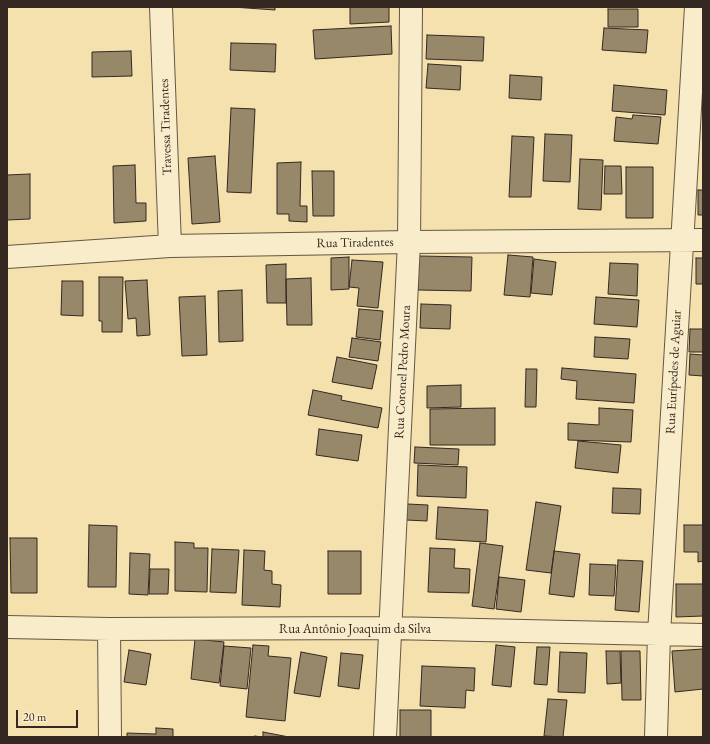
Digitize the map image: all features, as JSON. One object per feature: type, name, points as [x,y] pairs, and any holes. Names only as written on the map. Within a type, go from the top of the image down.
[{"type":"street","name":"Travessa Tiradentes","points":[[162,7],[170,246]]},
{"type":"street","name":"Rua Coronel Pedro Moura","points":[[385,737],[409,242],[411,7]]},
{"type":"street","name":"Rua Eurípedes de Aguiar","points":[[656,737],[659,634],[696,7]]},
{"type":"street","name":"Rua Tiradentes","points":[[7,257],[170,246],[409,242],[703,240]]},
{"type":"street","name":"Rua Antônio Joaquim da Silva","points":[[7,627],[109,629],[390,628],[703,635]]},
{"type":"street","points":[[109,629],[110,737]]},
{"type":"building","points":[[233,7],[275,7],[275,10]]},
{"type":"building","points":[[350,7],[389,7],[389,22],[350,24]]},
{"type":"building","points":[[608,9],[638,9],[638,27],[608,27]]},
{"type":"building","points":[[391,26],[392,54],[315,59],[313,30]]},
{"type":"building","points":[[604,28],[648,30],[646,53],[602,50]]},
{"type":"building","points":[[427,35],[484,37],[483,61],[426,59]]},
{"type":"building","points":[[231,43],[276,44],[275,72],[230,70]]},
{"type":"building","points":[[131,51],[132,76],[92,77],[92,52]]},
{"type":"building","points":[[428,64],[461,66],[460,90],[426,88]]},
{"type":"building","points":[[510,75],[542,77],[541,100],[509,98]]},
{"type":"building","points":[[614,85],[667,90],[665,115],[612,111]]},
{"type":"building","points":[[231,108],[255,109],[251,193],[227,192]]},
{"type":"building","points":[[633,115],[661,117],[658,144],[614,141],[616,117],[632,119]]},
{"type":"building","points":[[545,134],[572,135],[570,182],[543,181]]},
{"type":"building","points":[[512,136],[534,137],[531,197],[509,197]]},
{"type":"building","points":[[215,156],[220,222],[192,224],[188,158]]},
{"type":"building","points":[[580,159],[603,160],[601,210],[578,209]]},
{"type":"building","points":[[301,162],[300,206],[307,206],[307,222],[289,221],[289,214],[277,214],[277,163]]},
{"type":"building","points":[[135,165],[136,203],[146,203],[146,221],[114,223],[113,166]]},
{"type":"building","points":[[605,166],[621,166],[622,194],[604,194]]},
{"type":"building","points":[[626,167],[653,167],[653,218],[626,218]]},
{"type":"building","points":[[312,171],[334,171],[334,216],[313,216]]},
{"type":"building","points":[[30,174],[30,219],[7,220],[7,175]]},
{"type":"building","points":[[698,190],[703,190],[703,215],[698,215]]},
{"type":"building","points":[[508,255],[533,257],[530,297],[504,295]]},
{"type":"building","points":[[419,256],[472,257],[471,291],[418,290]]},
{"type":"building","points":[[349,257],[349,289],[331,290],[331,258]]},
{"type":"building","points":[[696,258],[703,258],[703,284],[696,284]]},
{"type":"building","points":[[534,259],[556,262],[552,295],[531,293]]},
{"type":"building","points":[[352,260],[383,262],[378,308],[357,306],[359,288],[349,287]]},
{"type":"building","points":[[610,263],[638,264],[637,296],[608,294]]},
{"type":"building","points":[[286,264],[286,303],[267,303],[266,265]]},
{"type":"building","points":[[99,277],[123,277],[122,332],[102,332],[102,321],[99,321]]},
{"type":"building","points":[[311,278],[312,325],[287,325],[286,279]]},
{"type":"building","points":[[147,280],[150,335],[137,336],[136,318],[128,319],[125,281]]},
{"type":"building","points":[[62,281],[83,281],[83,316],[61,315]]},
{"type":"building","points":[[242,290],[243,341],[219,342],[218,291]]},
{"type":"building","points":[[205,296],[207,355],[182,356],[179,297]]},
{"type":"building","points":[[596,297],[639,300],[637,327],[594,324]]},
{"type":"building","points":[[421,304],[451,305],[450,329],[420,328]]},
{"type":"building","points":[[359,309],[383,311],[380,340],[356,337]]},
{"type":"building","points":[[690,329],[703,329],[703,352],[689,352]]},
{"type":"building","points":[[595,337],[630,339],[628,359],[594,357]]},
{"type":"building","points":[[352,338],[381,342],[378,361],[349,357]]},
{"type":"building","points":[[690,354],[703,355],[703,376],[689,375]]},
{"type":"building","points":[[337,357],[377,365],[372,389],[332,382]]},
{"type":"building","points":[[562,368],[636,374],[634,403],[576,399],[577,381],[561,379]]},
{"type":"building","points":[[526,369],[537,369],[536,407],[525,407]]},
{"type":"building","points":[[461,385],[461,407],[427,408],[427,386]]},
{"type":"building","points":[[313,390],[342,396],[341,400],[382,408],[378,428],[308,415]]},
{"type":"building","points":[[495,408],[495,445],[430,445],[430,409]]},
{"type":"building","points":[[599,408],[633,410],[631,442],[568,440],[568,423],[599,425]]},
{"type":"building","points":[[319,429],[362,435],[358,461],[316,455]]},
{"type":"building","points":[[578,441],[621,445],[618,473],[575,468]]},
{"type":"building","points":[[415,447],[459,449],[458,465],[414,463]]},
{"type":"building","points":[[418,465],[467,467],[466,498],[417,496]]},
{"type":"building","points":[[613,488],[641,489],[640,514],[612,513]]},
{"type":"building","points":[[536,502],[561,506],[551,573],[526,570]]},
{"type":"building","points":[[407,504],[428,505],[427,521],[406,520]]},
{"type":"building","points":[[438,507],[488,510],[486,542],[436,539]]},
{"type":"building","points":[[89,525],[117,526],[116,587],[88,587]]},
{"type":"building","points":[[684,525],[703,525],[703,561],[698,562],[698,552],[684,552]]},
{"type":"building","points":[[10,538],[37,538],[37,593],[11,593]]},
{"type":"building","points":[[175,542],[194,543],[194,548],[208,548],[207,592],[175,591]]},
{"type":"building","points":[[480,543],[503,546],[494,609],[472,606]]},
{"type":"building","points":[[430,548],[455,549],[454,568],[470,569],[469,593],[428,592]]},
{"type":"building","points":[[212,549],[239,550],[236,593],[210,592]]},
{"type":"building","points":[[244,550],[265,551],[264,570],[272,571],[272,584],[281,585],[280,607],[242,605]]},
{"type":"building","points":[[328,551],[361,551],[361,594],[328,594]]},
{"type":"building","points":[[554,551],[580,554],[574,597],[549,594]]},
{"type":"building","points":[[130,553],[150,554],[148,595],[129,594]]},
{"type":"building","points":[[618,560],[643,561],[639,612],[615,610]]},
{"type":"building","points":[[590,564],[616,565],[614,596],[589,595]]},
{"type":"building","points":[[150,569],[169,569],[168,594],[149,594]]},
{"type":"building","points":[[499,577],[525,580],[521,612],[496,609]]},
{"type":"building","points":[[676,584],[703,584],[703,616],[676,617]]},
{"type":"building","points":[[195,639],[224,642],[219,683],[191,679]]},
{"type":"building","points":[[253,645],[269,646],[268,656],[291,658],[285,721],[246,717]]},
{"type":"building","points":[[496,645],[515,647],[511,687],[492,685]]},
{"type":"building","points":[[224,646],[251,648],[247,689],[220,686]]},
{"type":"building","points":[[537,647],[550,647],[547,685],[534,684]]},
{"type":"building","points":[[703,649],[703,689],[675,692],[672,651]]},
{"type":"building","points":[[129,650],[151,654],[146,685],[124,682]]},
{"type":"building","points":[[606,651],[620,651],[621,683],[607,684]]},
{"type":"building","points":[[621,651],[640,651],[641,700],[622,700]]},
{"type":"building","points":[[301,652],[327,657],[320,697],[294,693]]},
{"type":"building","points":[[560,652],[587,653],[585,693],[558,692]]},
{"type":"building","points":[[341,653],[363,655],[359,689],[338,686]]},
{"type":"building","points":[[422,666],[475,668],[474,691],[466,690],[465,708],[420,706]]},
{"type":"building","points":[[548,699],[567,700],[563,737],[544,736]]},
{"type":"building","points":[[400,710],[431,710],[431,737],[400,737]]},
{"type":"building","points":[[156,728],[173,729],[173,737],[127,737],[127,733],[156,734]]},
{"type":"building","points":[[263,732],[289,737],[263,737]]}]
